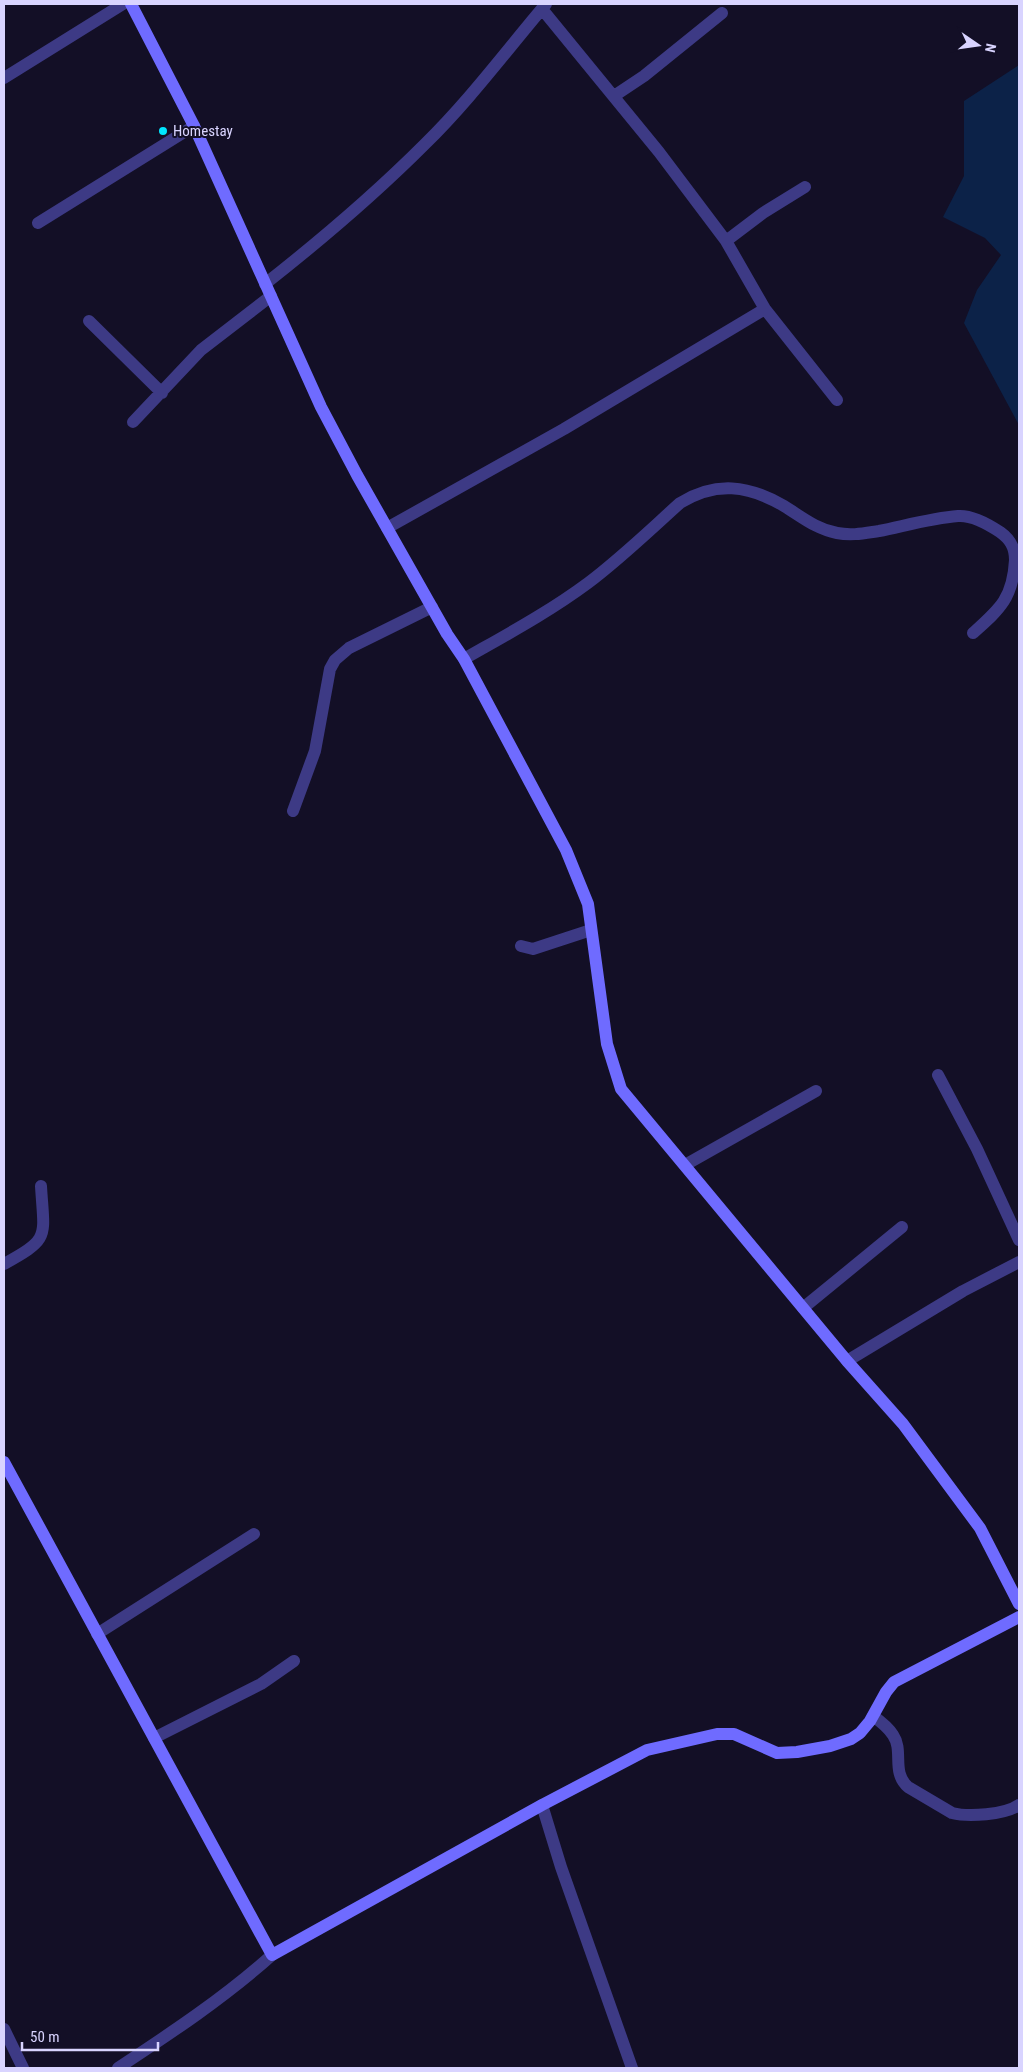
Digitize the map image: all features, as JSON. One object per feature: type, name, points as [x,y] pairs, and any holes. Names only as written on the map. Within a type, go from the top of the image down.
[{"type":"street","points":[[4,78],[123,4]]},
{"type":"street","points":[[131,4],[194,126],[321,407],[387,528],[464,660],[566,850],[588,904],[607,1044],[621,1089],[847,1361],[903,1424],[980,1528],[1019,1604]]},
{"type":"street","points":[[265,284],[322,239],[425,145],[544,6],[659,152],[726,241],[766,309],[836,400]]},
{"type":"street","points":[[614,96],[644,76],[722,13]]},
{"type":"street","points":[[38,223],[194,126]]},
{"type":"street","points":[[726,241],[763,213],[805,187]]},
{"type":"street","points":[[133,422],[201,350],[271,296]]},
{"type":"street","points":[[387,528],[564,429],[766,309]]},
{"type":"street","points":[[89,321],[162,393]]},
{"type":"street","points":[[464,660],[558,604],[586,585],[607,569],[680,503],[700,493],[713,489],[728,488],[747,490],[770,499],[807,522],[836,533],[859,535],[959,516],[984,522],[996,529],[1007,537],[1013,546],[1015,558],[1013,576],[1009,593],[1001,608],[974,633]]},
{"type":"street","points":[[293,811],[315,751],[329,674],[335,660],[349,648],[432,607]]},
{"type":"street","points":[[522,946],[533,949],[591,930]]},
{"type":"street","points":[[938,1075],[977,1149],[1019,1240]]},
{"type":"street","points":[[685,1165],[816,1091]]},
{"type":"street","points":[[4,1264],[32,1248],[41,1238],[44,1225],[41,1186]]},
{"type":"street","points":[[803,1308],[902,1227]]},
{"type":"street","points":[[847,1361],[963,1291],[1019,1262]]},
{"type":"street","points":[[4,1462],[272,1955]]},
{"type":"street","points":[[97,1634],[254,1534]]},
{"type":"street","points":[[118,2068],[248,1977],[272,1955],[542,1805],[647,1750],[717,1734],[734,1734],[777,1753],[797,1752],[830,1746],[851,1739],[860,1733],[873,1716],[886,1692],[894,1682],[1019,1617]]},
{"type":"street","points":[[154,1738],[260,1684],[294,1661]]},
{"type":"street","points":[[873,1716],[887,1727],[894,1736],[898,1746],[898,1772],[902,1782],[908,1787],[952,1813],[960,1815],[1008,1811],[1019,1805]]},
{"type":"street","points":[[542,1805],[561,1867],[632,2068]]},
{"type":"street","points":[[4,2029],[22,2068]]},
{"type":"water","points":[[1019,65],[1019,425],[964,323],[977,290],[1001,255],[985,238],[943,217],[964,176],[964,101]]},
{"type":"place","name":"Homestay","points":[[163,131]]}]
